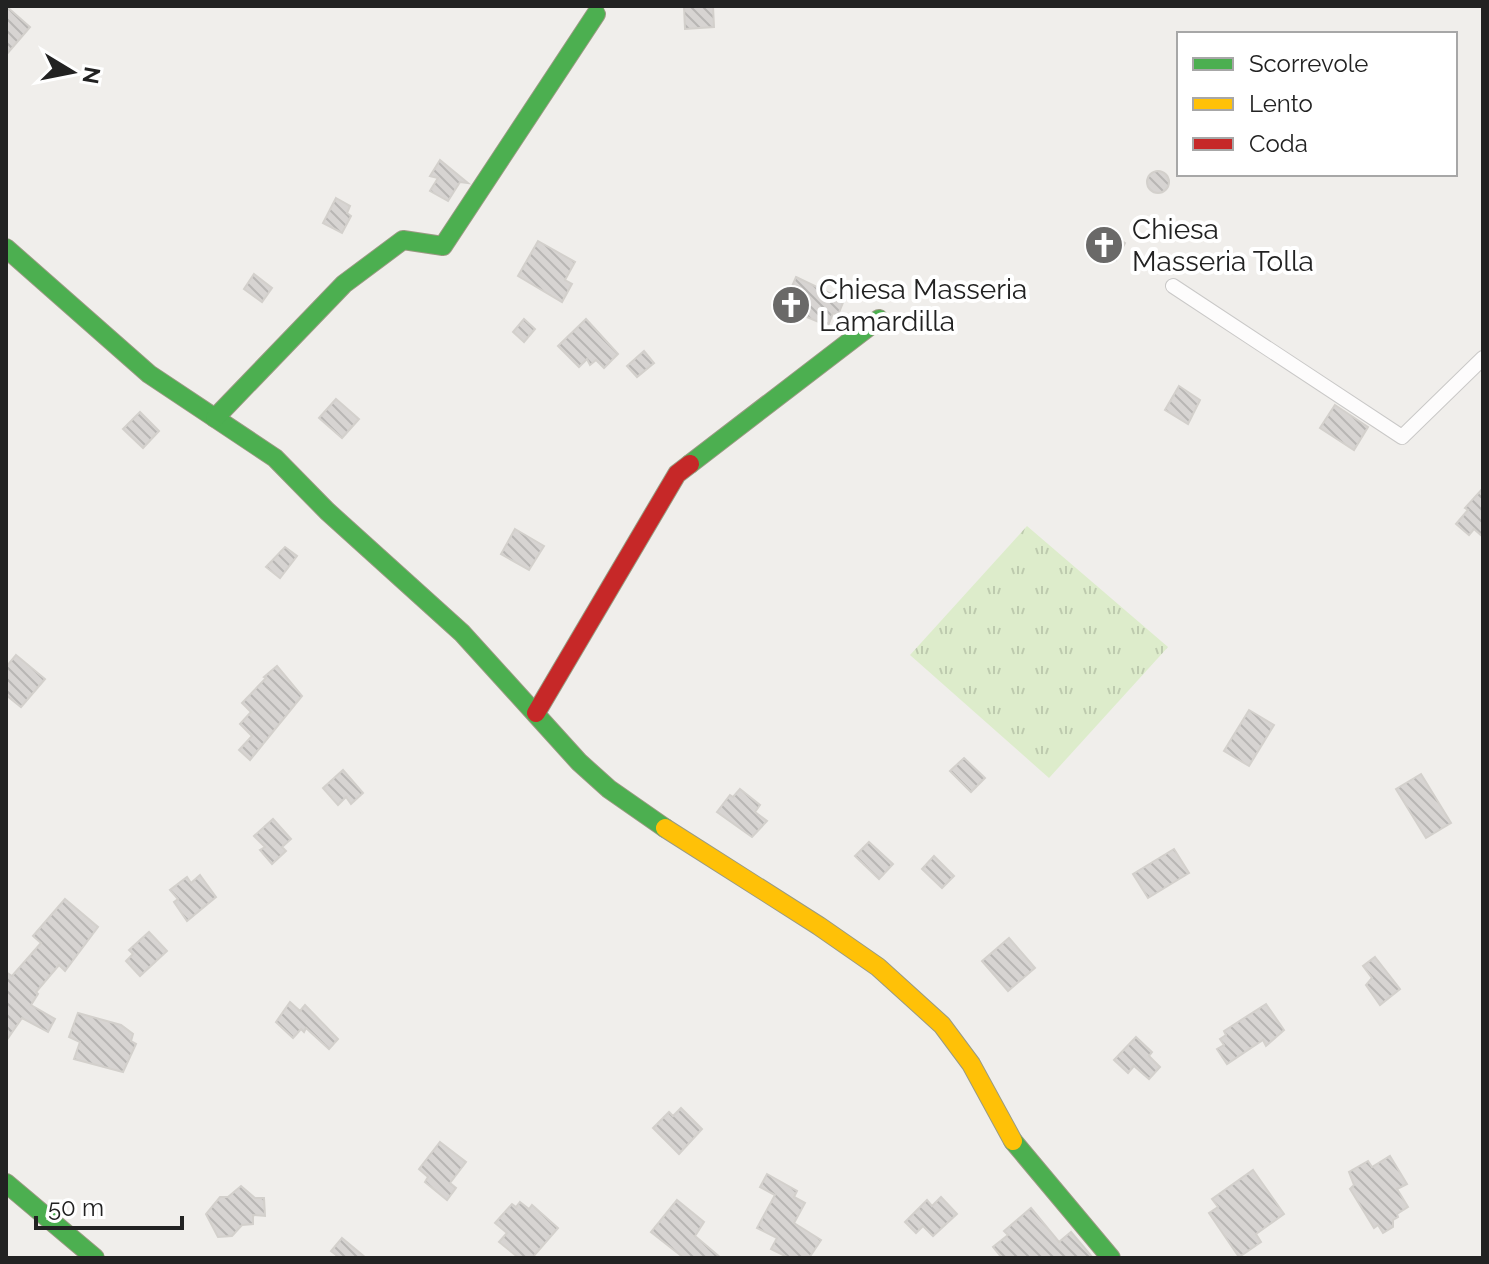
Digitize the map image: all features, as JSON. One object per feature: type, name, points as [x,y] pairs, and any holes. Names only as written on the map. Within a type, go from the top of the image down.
[{"type":"street","points":[[215,418],[344,284],[403,240],[443,246],[596,14]]},
{"type":"street","points":[[6,248],[149,374],[275,458],[338,522],[462,633],[579,762],[609,789],[866,959],[942,1025],[971,1064],[1014,1142],[1111,1258]]},
{"type":"street","points":[[1173,286],[1402,437],[1483,358]]},
{"type":"street","points":[[536,713],[677,474],[879,319]]},
{"type":"street","points":[[6,1183],[95,1258]]},
{"type":"green space","points":[[1027,526],[1168,647],[1049,778],[910,655]]},
{"type":"building","points":[[6,6],[30,27],[6,55]]},
{"type":"building","points":[[684,6],[713,6],[714,27],[685,29]]},
{"type":"building","points":[[440,160],[468,183],[460,182],[448,201],[430,191],[438,178],[430,176]]},
{"type":"building","points":[[1158,171],[1166,174],[1169,182],[1166,190],[1158,193],[1150,190],[1147,182],[1150,174]]},
{"type":"building","points":[[336,198],[350,206],[347,213],[351,216],[342,233],[323,223]]},
{"type":"building","points":[[1109,232],[1125,243],[1116,260],[1099,246]]},
{"type":"building","points":[[538,241],[575,262],[565,280],[572,284],[562,302],[518,276]]},
{"type":"building","points":[[254,274],[272,288],[262,302],[244,289]]},
{"type":"building","points":[[796,277],[844,300],[838,315],[833,313],[828,326],[783,307]]},
{"type":"building","points":[[524,319],[535,329],[524,342],[513,332]]},
{"type":"building","points":[[586,319],[618,354],[604,368],[596,360],[590,365],[587,359],[579,367],[558,346]]},
{"type":"building","points":[[644,351],[654,363],[637,377],[627,366]]},
{"type":"building","points":[[1179,386],[1200,400],[1188,424],[1165,410]]},
{"type":"building","points":[[336,399],[359,419],[342,438],[319,418]]},
{"type":"building","points":[[1335,405],[1368,427],[1354,450],[1320,428]]},
{"type":"building","points":[[140,412],[159,431],[143,448],[123,429]]},
{"type":"building","points":[[1483,488],[1483,537],[1474,529],[1469,535],[1456,524],[1468,510],[1465,508]]},
{"type":"building","points":[[515,529],[544,546],[529,570],[501,554]]},
{"type":"building","points":[[285,547],[297,556],[280,578],[266,567]]},
{"type":"building","points":[[16,655],[45,679],[21,707],[6,695],[6,667]]},
{"type":"building","points":[[277,666],[302,696],[250,760],[239,750],[252,736],[240,724],[251,712],[242,703]]},
{"type":"building","points":[[1249,710],[1274,725],[1249,766],[1224,751]]},
{"type":"building","points":[[964,758],[985,778],[971,792],[950,771]]},
{"type":"building","points":[[343,770],[363,793],[351,804],[346,797],[338,805],[323,788]]},
{"type":"building","points":[[1421,774],[1451,823],[1426,838],[1396,789]]},
{"type":"building","points":[[740,789],[760,805],[755,812],[767,821],[752,837],[717,812],[730,795],[733,797]]},
{"type":"building","points":[[273,819],[291,839],[282,847],[286,851],[272,864],[260,850],[265,847],[254,836]]},
{"type":"building","points":[[869,842],[893,864],[879,879],[855,856]]},
{"type":"building","points":[[1174,849],[1189,873],[1148,898],[1133,874]]},
{"type":"building","points":[[934,856],[954,876],[942,888],[922,869]]},
{"type":"building","points":[[200,875],[216,897],[187,921],[174,902],[178,899],[170,890],[187,877],[191,883]]},
{"type":"building","points":[[65,899],[98,927],[65,971],[59,965],[36,992],[38,994],[31,1005],[55,1019],[48,1032],[22,1018],[6,1041],[6,972],[12,976],[41,943],[33,936]]},
{"type":"building","points":[[149,932],[167,951],[140,976],[126,961],[133,954],[129,950]]},
{"type":"building","points":[[1009,938],[1035,968],[1008,991],[982,961]]},
{"type":"building","points":[[1375,957],[1400,989],[1380,1005],[1366,985],[1372,978],[1363,966]]},
{"type":"building","points":[[290,1002],[300,1011],[305,1005],[338,1039],[329,1049],[306,1028],[293,1038],[276,1022]]},
{"type":"building","points":[[1266,1004],[1284,1030],[1266,1046],[1263,1040],[1227,1064],[1217,1049],[1224,1045],[1220,1039],[1226,1035],[1224,1031]]},
{"type":"building","points":[[78,1013],[121,1025],[133,1034],[131,1041],[136,1044],[123,1072],[74,1059],[80,1042],[69,1037]]},
{"type":"building","points":[[1136,1037],[1152,1052],[1149,1056],[1160,1067],[1149,1079],[1134,1066],[1128,1073],[1114,1060]]},
{"type":"building","points":[[681,1108],[702,1129],[679,1154],[653,1128],[669,1112],[673,1116]]},
{"type":"building","points":[[440,1142],[466,1162],[450,1183],[456,1188],[447,1200],[425,1182],[428,1177],[419,1169]]},
{"type":"building","points":[[1390,1156],[1407,1184],[1397,1189],[1408,1207],[1397,1214],[1393,1227],[1383,1233],[1378,1225],[1374,1228],[1350,1189],[1354,1185],[1349,1172],[1368,1161],[1372,1167]]},
{"type":"building","points":[[1253,1170],[1284,1214],[1256,1234],[1261,1242],[1239,1257],[1209,1213],[1218,1207],[1212,1199]]},
{"type":"building","points":[[767,1174],[797,1191],[794,1197],[805,1203],[794,1223],[821,1240],[809,1258],[789,1258],[771,1249],[777,1238],[757,1228],[775,1195],[760,1187]]},
{"type":"building","points":[[241,1186],[255,1198],[264,1198],[265,1216],[253,1215],[253,1224],[242,1225],[232,1236],[218,1237],[206,1214],[220,1197],[228,1197]]},
{"type":"building","points":[[941,1197],[957,1214],[933,1236],[923,1226],[916,1233],[905,1222],[927,1200],[932,1206]]},
{"type":"building","points":[[677,1200],[704,1222],[695,1236],[721,1258],[684,1258],[651,1232]]},
{"type":"building","points":[[520,1202],[529,1209],[532,1205],[558,1228],[532,1258],[519,1258],[499,1242],[507,1233],[495,1223],[512,1204],[516,1207]]},
{"type":"building","points":[[1031,1208],[1059,1242],[1071,1232],[1093,1258],[1002,1258],[993,1247],[1008,1235],[1004,1231]]},
{"type":"building","points":[[342,1238],[366,1258],[340,1258],[331,1251]]},
{"type":"traffic: fast","points":[[215,418],[344,284],[403,240],[443,246],[596,14]]},
{"type":"traffic: fast","points":[[6,248],[149,374],[275,458],[327,511],[462,633],[579,762],[609,789],[665,828]]},
{"type":"traffic: fast","points":[[690,464],[879,319]]},
{"type":"traffic: fast","points":[[1013,1141],[1111,1258]]},
{"type":"traffic: fast","points":[[6,1183],[95,1258]]},
{"type":"traffic: slow","points":[[665,828],[878,967],[942,1025],[971,1064],[1013,1141]]},
{"type":"traffic: jam","points":[[536,713],[677,474],[690,464]]},
{"type":"place","name":"Chiesa Masseria Tolla","points":[[1104,245]]},
{"type":"place","name":"Chiesa Masseria Lamardilla","points":[[791,305]]}]
